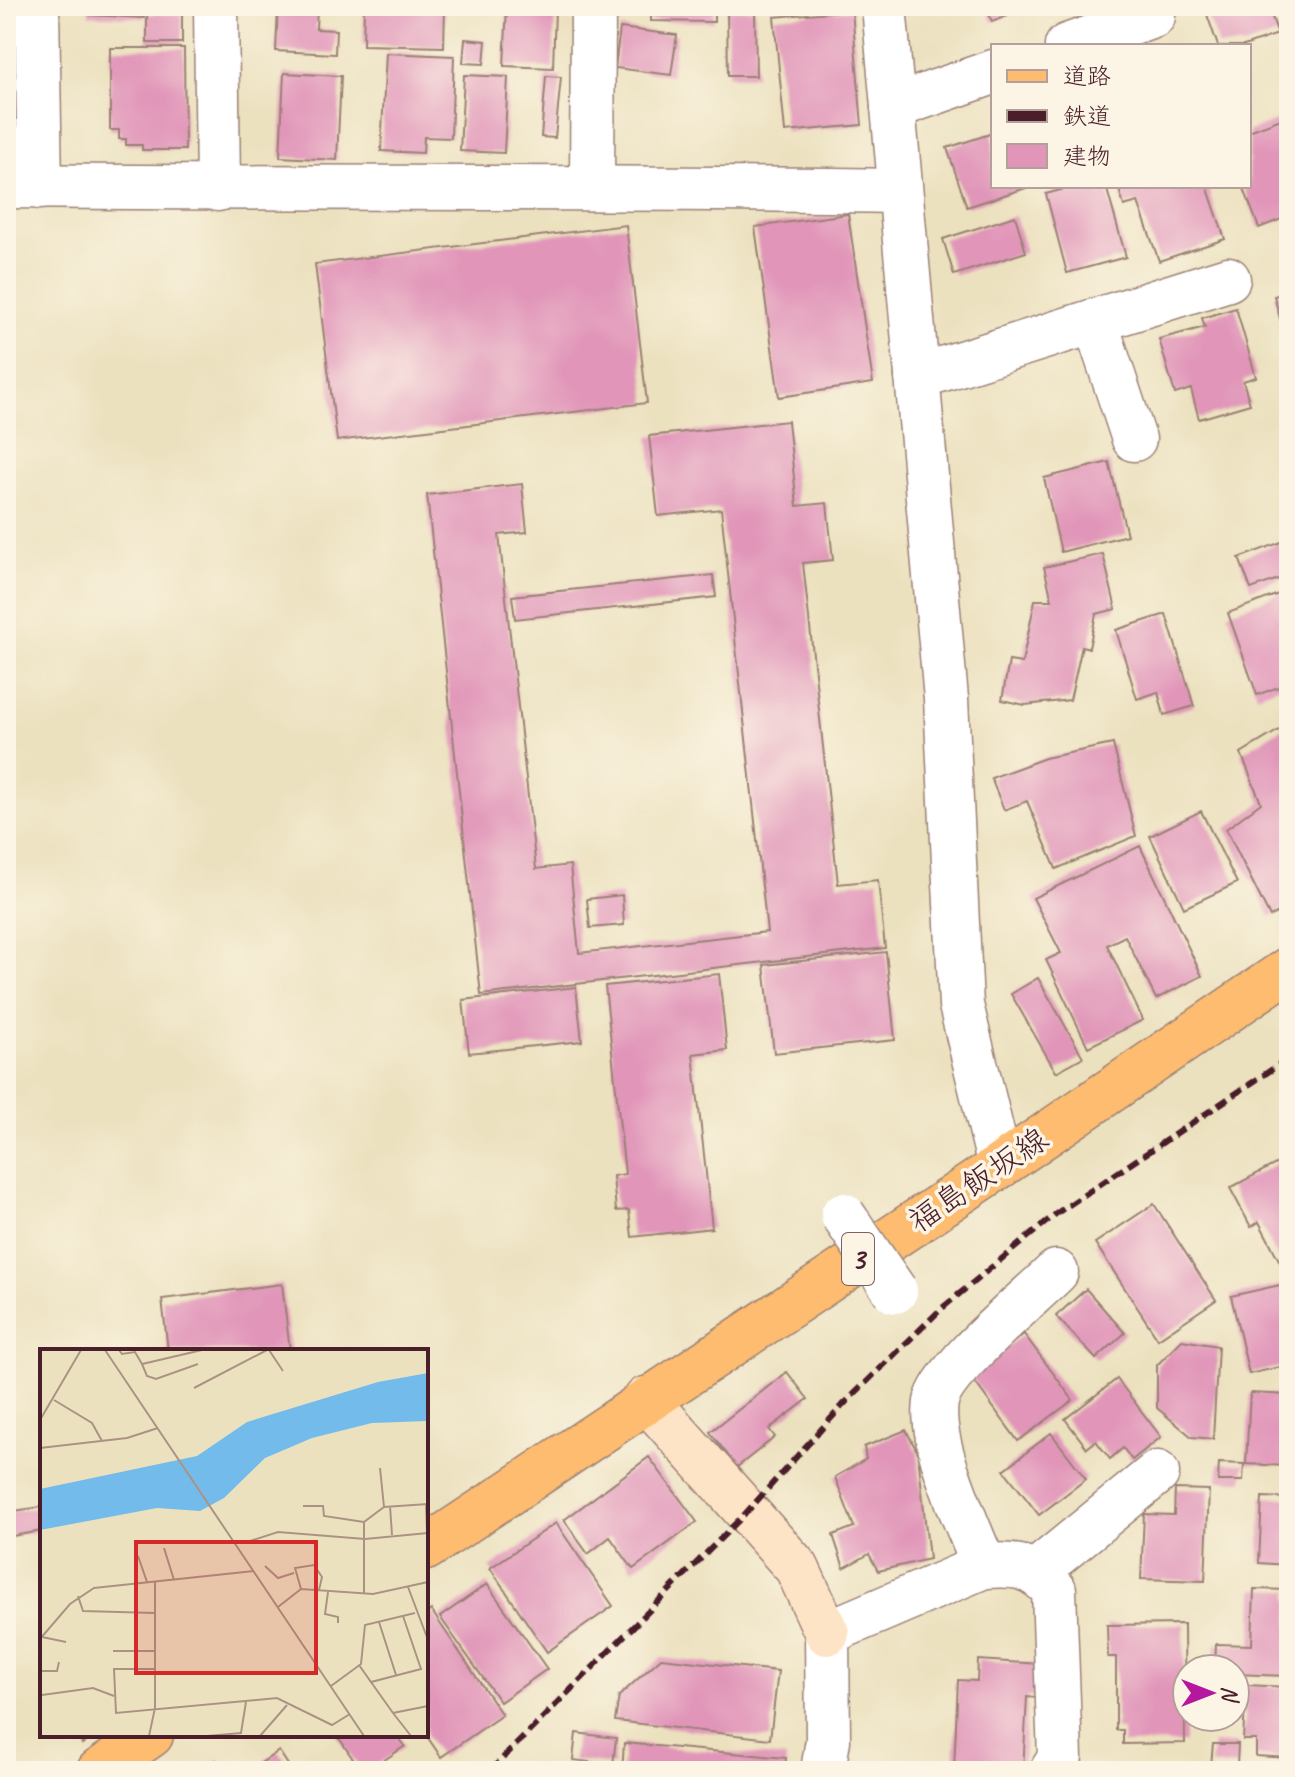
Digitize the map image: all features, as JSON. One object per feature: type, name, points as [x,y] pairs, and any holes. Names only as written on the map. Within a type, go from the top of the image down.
[{"type":"main road","name":"福島飯坂線","points":[[428,1547],[1000,1166],[1289,969]]},
{"type":"main road","points":[[99,1771],[148,1737]]},
{"type":"street","points":[[37,6],[23,186],[218,189],[592,186],[900,191]]},
{"type":"street","points":[[216,6],[218,189]]},
{"type":"street","points":[[592,186],[593,6]]},
{"type":"street","points":[[884,6],[946,699],[961,1005],[1000,1166]]},
{"type":"street","points":[[1073,44],[1153,16]]},
{"type":"street","points":[[893,107],[991,73]]},
{"type":"street","points":[[917,377],[1228,279]]},
{"type":"street","points":[[1095,321],[1134,439]]},
{"type":"street","points":[[843,1215],[895,1291]]},
{"type":"street","points":[[984,1566],[952,1487],[940,1444],[936,1402],[946,1378],[1056,1272]]},
{"type":"street","points":[[646,1399],[797,1568],[827,1633],[828,1740],[823,1771]]},
{"type":"street","points":[[1037,1571],[1157,1473]]},
{"type":"street","points":[[827,1633],[984,1566],[1009,1564],[1037,1571],[1054,1590],[1060,1758],[1052,1771]]},
{"type":"building","points":[[89,6],[144,6],[144,18],[89,15]]},
{"type":"building","points":[[278,6],[317,6],[316,29],[336,30],[335,54],[276,51]]},
{"type":"building","points":[[364,6],[445,6],[444,47],[363,45]]},
{"type":"building","points":[[507,6],[555,9],[553,68],[504,66]]},
{"type":"building","points":[[651,6],[714,6],[714,22],[651,21]]},
{"type":"building","points":[[986,6],[1032,6],[992,22]]},
{"type":"building","points":[[1204,6],[1268,6],[1278,34],[1250,44],[1217,44]]},
{"type":"building","points":[[755,9],[756,76],[728,76],[727,10]]},
{"type":"building","points":[[852,10],[862,125],[785,132],[774,17]]},
{"type":"building","points":[[147,14],[182,14],[182,43],[147,43]]},
{"type":"building","points":[[620,28],[677,35],[671,75],[615,68]]},
{"type":"building","points":[[465,39],[486,41],[484,64],[463,63]]},
{"type":"building","points":[[110,48],[184,48],[185,150],[142,150],[142,145],[126,145],[126,139],[119,139],[119,130],[110,130]]},
{"type":"building","points":[[386,53],[454,56],[451,138],[424,137],[423,153],[381,151]]},
{"type":"building","points":[[284,73],[341,76],[337,160],[280,157]]},
{"type":"building","points":[[464,75],[508,77],[504,153],[460,151]]},
{"type":"building","points":[[546,76],[561,77],[555,138],[541,137]]},
{"type":"building","points":[[6,109],[21,109],[21,143],[6,143]]},
{"type":"building","points":[[1289,116],[1289,216],[1259,228],[1244,188],[1251,188],[1251,130]]},
{"type":"building","points":[[991,134],[991,188],[1026,188],[967,207],[947,148]]},
{"type":"building","points":[[1068,188],[1107,188],[1126,257],[1067,273],[1046,194]]},
{"type":"building","points":[[1119,188],[1208,188],[1225,239],[1159,261],[1138,202],[1124,206]]},
{"type":"building","points":[[848,214],[873,383],[779,397],[755,227]]},
{"type":"building","points":[[1015,216],[1026,252],[954,275],[943,239]]},
{"type":"building","points":[[626,225],[647,403],[337,441],[315,264]]},
{"type":"building","points":[[1289,292],[1289,348],[1288,348],[1274,296]]},
{"type":"building","points":[[1236,308],[1256,377],[1243,381],[1250,404],[1199,419],[1191,389],[1175,394],[1159,339],[1205,327],[1202,318]]},
{"type":"building","points":[[788,421],[797,506],[827,503],[833,560],[803,563],[838,884],[878,880],[885,948],[481,995],[427,495],[522,484],[527,532],[499,535],[536,869],[570,865],[579,953],[767,932],[721,509],[658,516],[649,436]]},
{"type":"building","points":[[1109,462],[1127,535],[1061,552],[1044,478]]},
{"type":"building","points":[[1287,540],[1289,575],[1251,589],[1239,558]]},
{"type":"building","points":[[1103,554],[1116,609],[1096,614],[1089,648],[1082,646],[1070,700],[1025,705],[1002,700],[1009,661],[1022,663],[1035,600],[1052,600],[1044,567]]},
{"type":"building","points":[[713,575],[716,597],[515,619],[512,596]]},
{"type":"building","points":[[1289,590],[1289,683],[1257,695],[1228,613]]},
{"type":"building","points":[[1166,614],[1194,706],[1164,715],[1158,692],[1137,699],[1116,630]]},
{"type":"building","points":[[1289,724],[1289,905],[1270,917],[1226,829],[1261,803],[1241,753]]},
{"type":"building","points":[[1113,744],[1136,836],[1056,869],[1027,801],[1004,810],[991,778],[1045,758]]},
{"type":"building","points":[[1201,811],[1237,883],[1184,908],[1150,836]]},
{"type":"building","points":[[1140,846],[1202,976],[1156,999],[1125,936],[1107,945],[1143,1020],[1088,1047],[1046,960],[1061,953],[1033,898]]},
{"type":"building","points":[[622,895],[624,925],[590,928],[587,899]]},
{"type":"building","points":[[886,952],[895,1040],[774,1053],[764,965]]},
{"type":"building","points":[[719,974],[727,1050],[693,1054],[712,1228],[632,1237],[629,1210],[616,1211],[613,1176],[625,1174],[605,986]]},
{"type":"building","points":[[1038,978],[1083,1057],[1056,1072],[1011,994]]},
{"type":"building","points":[[576,987],[582,1041],[469,1053],[463,1000]]},
{"type":"building","points":[[1289,1157],[1289,1260],[1281,1264],[1259,1222],[1251,1227],[1230,1188]]},
{"type":"building","points":[[1154,1204],[1216,1300],[1158,1339],[1095,1243]]},
{"type":"building","points":[[1289,1283],[1289,1365],[1249,1374],[1231,1296]]},
{"type":"building","points":[[282,1284],[290,1349],[168,1349],[162,1299]]},
{"type":"building","points":[[1086,1289],[1125,1333],[1096,1359],[1056,1316]]},
{"type":"building","points":[[1024,1334],[1073,1400],[1018,1441],[969,1374]]},
{"type":"building","points":[[1182,1340],[1218,1346],[1213,1439],[1192,1437],[1157,1408],[1157,1365]]},
{"type":"building","points":[[787,1372],[808,1399],[769,1429],[775,1437],[737,1467],[710,1432]]},
{"type":"building","points":[[1117,1379],[1161,1437],[1132,1460],[1123,1448],[1110,1459],[1096,1441],[1087,1448],[1065,1419]]},
{"type":"building","points":[[1250,1393],[1289,1395],[1289,1466],[1246,1464]]},
{"type":"building","points":[[906,1430],[918,1453],[929,1559],[878,1571],[869,1554],[844,1568],[833,1535],[854,1527],[835,1477],[866,1459],[864,1447]]},
{"type":"building","points":[[1051,1433],[1086,1479],[1039,1515],[1004,1470]]},
{"type":"building","points":[[649,1457],[697,1522],[633,1569],[610,1537],[588,1554],[564,1520]]},
{"type":"building","points":[[1219,1463],[1244,1464],[1243,1481],[1218,1481]]},
{"type":"building","points":[[1175,1489],[1209,1490],[1205,1581],[1141,1579],[1144,1514],[1174,1515]]},
{"type":"building","points":[[1262,1497],[1289,1498],[1289,1565],[1259,1563]]},
{"type":"building","points":[[40,1507],[40,1531],[6,1537],[6,1512]]},
{"type":"building","points":[[556,1523],[613,1606],[547,1652],[490,1568]]},
{"type":"building","points":[[487,1584],[547,1669],[500,1702],[440,1617]]},
{"type":"building","points":[[1254,1589],[1289,1590],[1289,1676],[1251,1675],[1251,1653],[1216,1653],[1216,1644],[1252,1645]]},
{"type":"building","points":[[431,1610],[502,1715],[441,1757],[427,1737],[428,1612]]},
{"type":"building","points":[[1184,1624],[1184,1653],[1171,1653],[1171,1733],[1185,1733],[1185,1743],[1123,1744],[1123,1730],[1116,1730],[1116,1657],[1108,1657],[1107,1625]]},
{"type":"building","points":[[661,1658],[778,1671],[770,1739],[615,1721],[619,1696]]},
{"type":"building","points":[[978,1660],[1040,1664],[1038,1698],[1027,1697],[1023,1771],[954,1770],[958,1680],[977,1681]]},
{"type":"building","points":[[1251,1685],[1289,1687],[1289,1758],[1256,1756],[1256,1740],[1243,1740],[1243,1733],[1251,1733]]},
{"type":"building","points":[[576,1733],[616,1738],[613,1765],[573,1760]]},
{"type":"building","points":[[78,1737],[93,1737],[82,1744]]},
{"type":"building","points":[[338,1737],[398,1737],[405,1746],[368,1771],[361,1771]]},
{"type":"building","points":[[624,1743],[786,1758],[785,1771],[622,1771]]},
{"type":"building","points":[[1213,1744],[1238,1744],[1237,1766],[1211,1765]]},
{"type":"building","points":[[279,1751],[292,1771],[249,1771]]},
{"type":"building","points":[[216,1760],[223,1771],[200,1771]]},
{"type":"railway","points":[[490,1771],[745,1514],[844,1404],[941,1309],[1057,1213],[1289,1058]]}]
